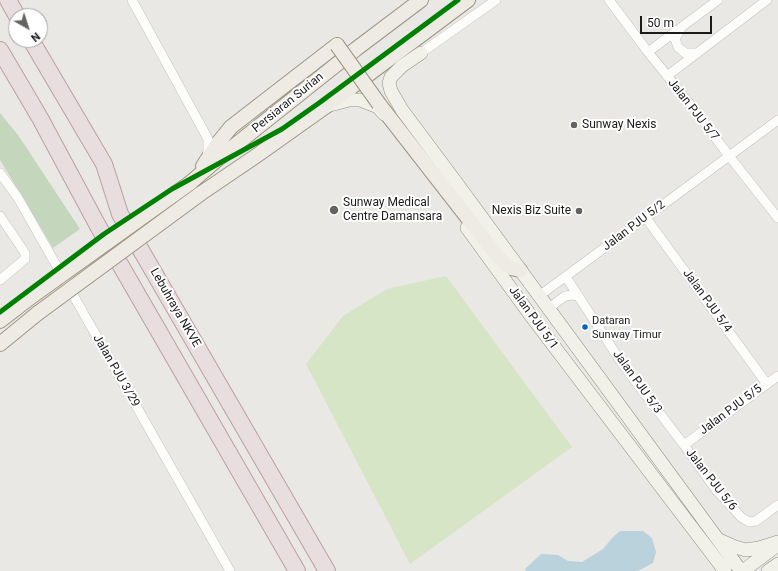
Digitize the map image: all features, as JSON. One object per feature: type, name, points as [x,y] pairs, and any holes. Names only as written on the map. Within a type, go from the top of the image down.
[{"type":"highway","name":"Lebuhraya NKVE","points":[[36,48],[104,164],[120,214],[327,571]]},
{"type":"highway","points":[[0,50],[40,118],[98,227],[297,571]]},
{"type":"main road","name":"Persiaran Surian","points":[[0,321],[193,180],[356,48],[421,0]]},
{"type":"main road","name":"Persiaran Surian","points":[[0,344],[38,313],[200,194],[325,107],[468,0]]},
{"type":"main road","points":[[193,180],[218,143],[232,127],[337,45],[398,128],[494,253],[511,268],[520,270]]},
{"type":"street","points":[[132,0],[208,139],[207,159]]},
{"type":"street","points":[[421,53],[496,0]]},
{"type":"street","name":"Jalan PJU 5/7","points":[[609,0],[778,218]]},
{"type":"street","points":[[648,52],[718,0]]},
{"type":"street","points":[[667,76],[767,0]]},
{"type":"street","points":[[680,28],[675,39],[678,47],[685,53],[696,53]]},
{"type":"street","name":"Jalan PJU 5/1","points":[[421,53],[402,66],[391,77],[391,91],[402,110],[742,571]]},
{"type":"street","points":[[378,108],[376,98],[379,94],[388,94],[395,98]]},
{"type":"street","name":"Jalan PJU 5/1","points":[[325,107],[349,100],[360,100],[378,108],[385,115],[536,322],[725,571]]},
{"type":"street","name":"Jalan PJU 5/2","points":[[539,296],[778,120]]},
{"type":"street","name":"Jalan PJU 3/29","points":[[0,173],[18,198],[230,571]]},
{"type":"street","points":[[0,216],[25,252],[25,259],[0,280]]},
{"type":"street","name":"Jalan PJU 5/4","points":[[646,218],[767,384]]},
{"type":"street","name":"Jalan PJU 5/3","points":[[566,277],[622,365],[684,445]]},
{"type":"street","points":[[548,308],[565,296],[578,296]]},
{"type":"street","name":"Jalan PJU 5/5","points":[[684,445],[778,376]]},
{"type":"street","name":"Jalan PJU 5/6","points":[[684,445],[716,490],[741,517],[749,522],[756,521],[778,505]]},
{"type":"street","points":[[718,539],[735,547],[746,550],[778,543]]},
{"type":"street","points":[[742,571],[778,543]]},
{"type":"green space","points":[[0,113],[18,135],[80,229],[53,248],[0,160]]},
{"type":"green space","points":[[446,276],[572,447],[410,564],[306,364],[343,316],[387,289]]},
{"type":"water","points":[[620,531],[643,531],[652,538],[656,552],[653,563],[638,571],[525,571],[526,568],[541,554],[558,555],[568,561],[582,562],[603,549]]},
{"type":"transit line","points":[[0,312],[104,234],[172,189],[282,129],[458,0]]},
{"type":"place","name":"Sunway Nexis","points":[[574,125]]},
{"type":"place","name":"Sunway Medical Centre Damansara","points":[[334,210]]},
{"type":"place","name":"Nexis Biz Suite","points":[[579,211]]},
{"type":"place","name":"Dataran Sunway Timur","points":[[585,327]]}]
